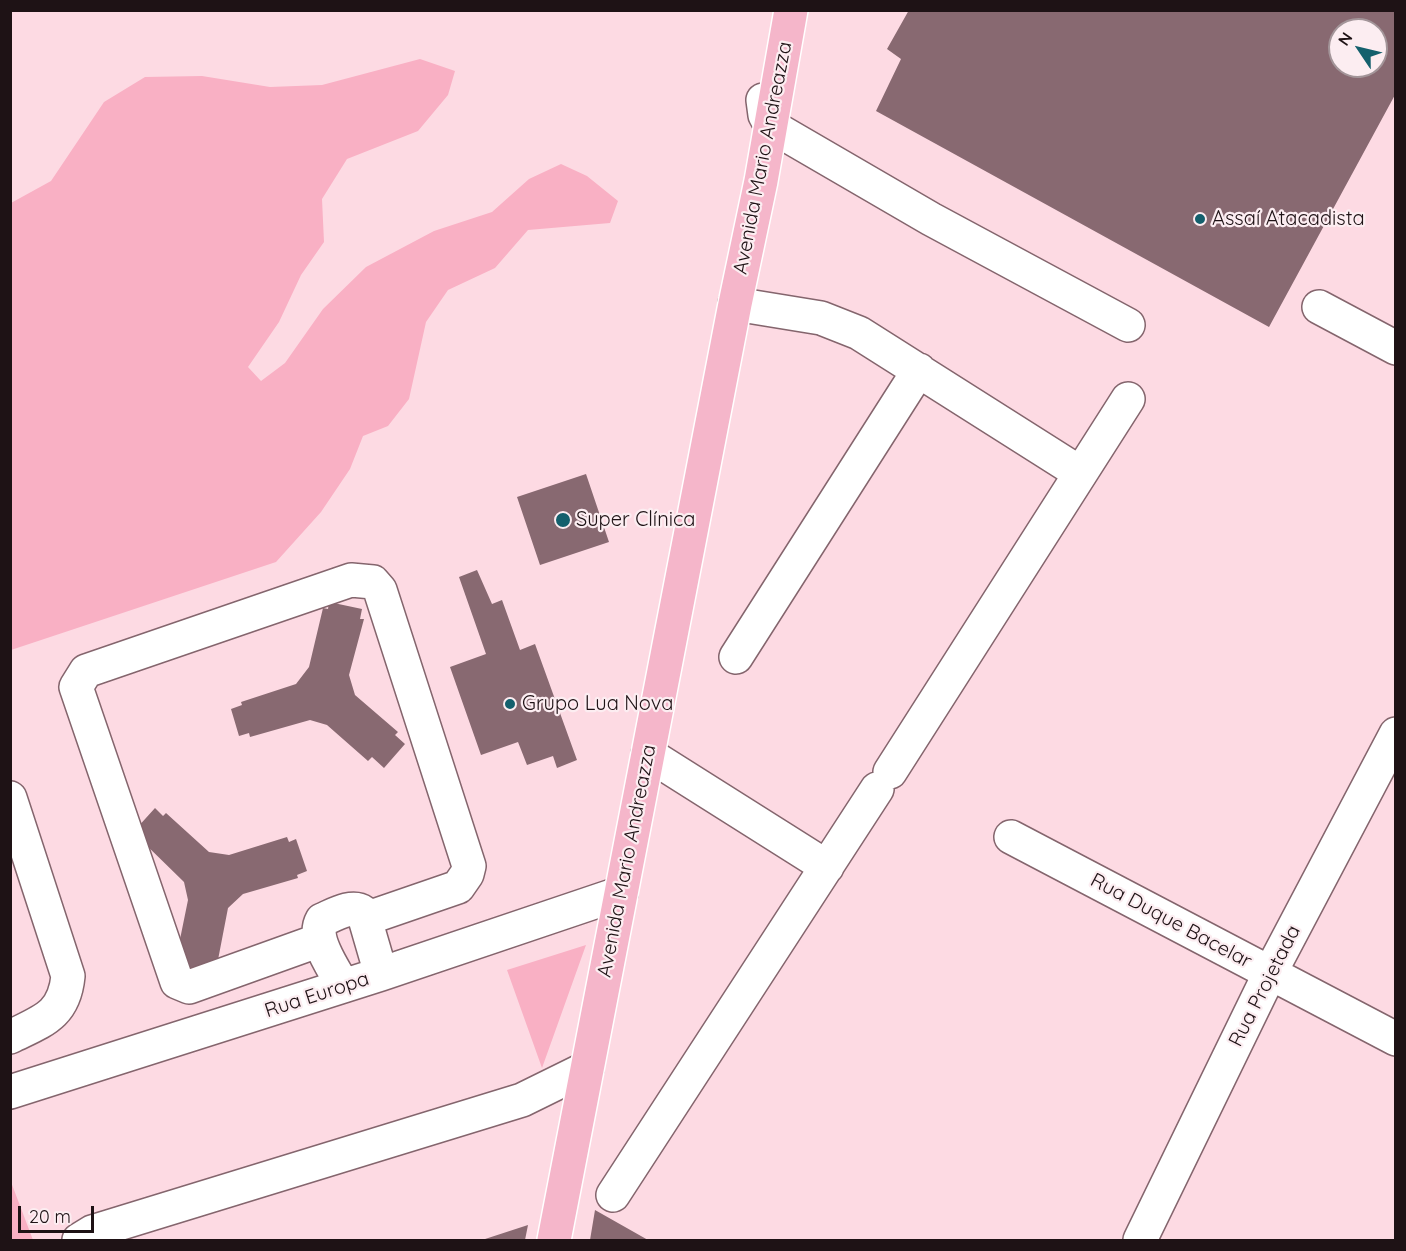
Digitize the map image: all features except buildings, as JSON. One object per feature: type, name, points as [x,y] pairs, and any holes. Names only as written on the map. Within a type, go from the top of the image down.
[{"type":"main road","name":"Avenida Mario Andreazza","points":[[735,304],[748,179],[776,10]]},
{"type":"main road","name":"Avenida Mario Andreazza","points":[[554,1240],[771,126],[791,10]]},
{"type":"street","points":[[764,86],[764,109],[771,126],[931,219],[1128,325]]},
{"type":"street","points":[[735,304],[821,318],[859,333],[1080,473]]},
{"type":"street","points":[[1320,307],[1395,348]]},
{"type":"street","points":[[736,657],[919,370]]},
{"type":"street","points":[[613,1195],[883,781],[1128,399]]},
{"type":"street","points":[[361,579],[373,582],[380,590],[469,866],[467,874],[458,887],[373,947],[363,912],[358,908],[322,920],[318,927],[331,963],[189,987],[177,982],[76,687],[86,671],[351,580],[361,579]]},
{"type":"street","name":"Rua Projetada","points":[[1140,1240],[1270,973],[1395,734]]},
{"type":"street","points":[[648,754],[827,867]]},
{"type":"street","points":[[10,798],[68,976],[67,990],[60,1006],[50,1017],[10,1037]]},
{"type":"street","name":"Rua Duque Bacelar","points":[[1011,837],[1395,1039]]},
{"type":"street","name":"Rua Europa","points":[[11,1091],[373,947],[621,892]]},
{"type":"street","points":[[79,1240],[92,1232],[522,1100],[587,1068]]},
{"type":"shaded area","points":[[420,59],[455,71],[448,95],[418,131],[347,159],[322,199],[324,242],[301,275],[279,322],[248,367],[261,381],[285,363],[323,309],[366,267],[434,231],[492,212],[529,179],[561,164],[587,176],[618,201],[610,223],[528,230],[495,268],[448,290],[426,322],[409,399],[388,426],[363,436],[350,469],[321,512],[276,562],[11,650],[11,203],[51,181],[104,102],[145,77],[202,76],[270,87],[322,85]]},
{"type":"shaded area","points":[[586,945],[542,1068],[507,970]]},
{"type":"shaded area","points":[[11,1182],[33,1240],[11,1240]]},
{"type":"place","name":"Assaí Atacadista","points":[[1200,219]]},
{"type":"place","name":"Super Clínica","points":[[563,520]]},
{"type":"place","name":"Grupo Lua Nova","points":[[510,704]]}]
